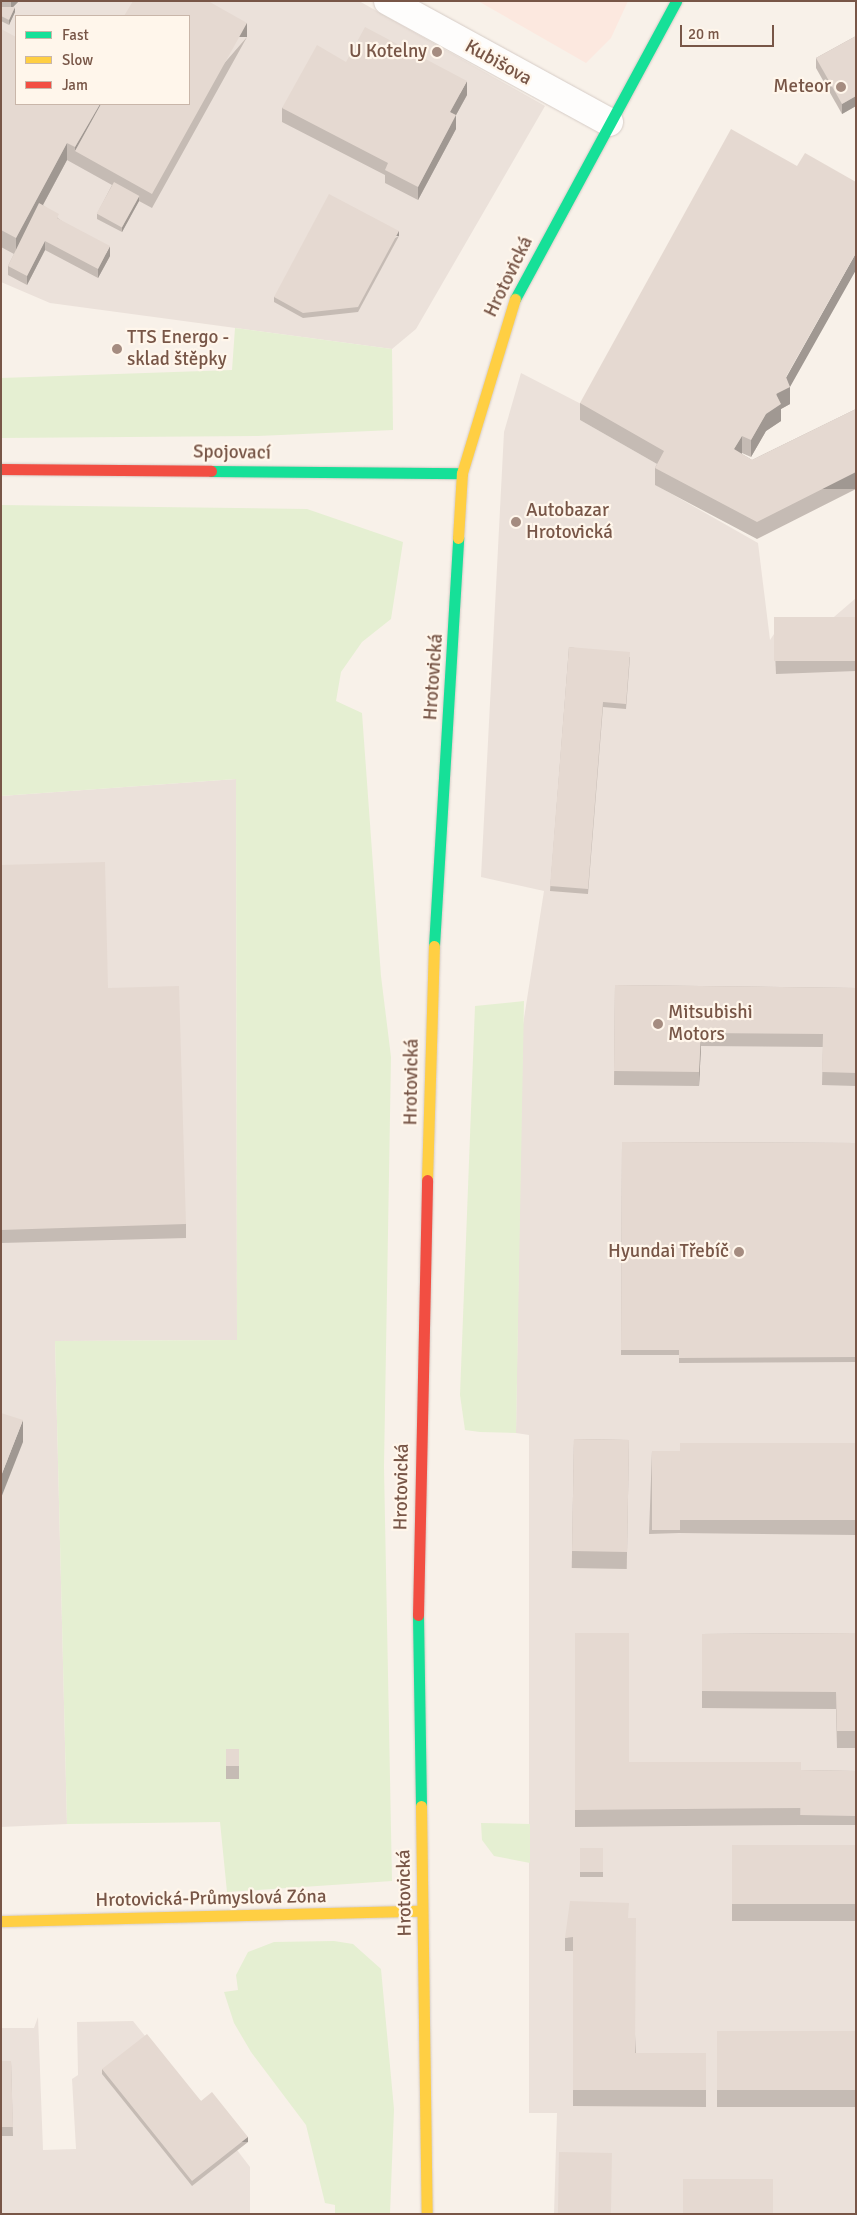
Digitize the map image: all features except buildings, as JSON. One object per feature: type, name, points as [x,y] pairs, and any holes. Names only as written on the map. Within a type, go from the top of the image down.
[{"type":"main road","name":"Hrotovická","points":[[426,2214],[418,1582],[432,984],[462,473],[511,306],[676,1]]},
{"type":"main road","name":"Spojovací","points":[[1,469],[462,473]]},
{"type":"main road","name":"Hrotovická-Průmyslová Zóna","points":[[1,1921],[422,1911]]},
{"type":"street","name":"Kubišova","points":[[388,1],[609,122]]},
{"type":"shaded area","points":[[1,1],[359,1],[545,106],[416,329],[392,349],[50,303],[1,282]]},
{"type":"shaded area","points":[[478,1],[628,1],[611,38],[586,63]]},
{"type":"shaded area","points":[[521,373],[587,407],[580,420],[664,468],[656,485],[758,543],[770,640],[776,631],[820,629],[856,598],[856,2214],[554,2214],[557,2113],[529,2113],[529,1435],[516,1433],[522,1031],[544,891],[481,877],[504,432]]},
{"type":"shaded area","points":[[236,779],[237,1340],[55,1341],[67,1824],[1,1827],[1,796]]},
{"type":"shaded area","points":[[38,2017],[43,2150],[76,2149],[72,2079],[78,2075],[77,2022],[133,2021],[201,2106],[248,2142],[237,2150],[250,2167],[250,2214],[1,2214],[1,2028],[34,2028]]},
{"type":"green space","points":[[235,328],[392,349],[393,430],[258,436],[1,438],[1,378],[232,370]]},
{"type":"green space","points":[[1,505],[307,509],[403,542],[391,619],[362,642],[341,672],[336,701],[362,713],[381,976],[391,1057],[384,1467],[392,1881],[227,1892],[220,1822],[67,1824],[55,1341],[237,1340],[236,779],[1,796]]},
{"type":"green space","points":[[524,1001],[516,1433],[480,1432],[465,1430],[460,1395],[475,1006]]},
{"type":"green space","points":[[481,1823],[530,1824],[530,1863],[494,1856],[482,1840]]},
{"type":"green space","points":[[334,1941],[353,1944],[381,1969],[394,2109],[390,2214],[335,2214],[335,2205],[325,2203],[306,2125],[251,2052],[234,2023],[224,1992],[238,1990],[236,1975],[248,1952],[274,1942]]},
{"type":"traffic: fast","points":[[515,299],[676,1]]},
{"type":"traffic: fast","points":[[211,471],[462,473]]},
{"type":"traffic: fast","points":[[434,946],[458,538]]},
{"type":"traffic: fast","points":[[418,1615],[421,1806]]},
{"type":"traffic: slow","points":[[458,538],[462,473],[515,299]]},
{"type":"traffic: slow","points":[[427,1180],[434,946]]},
{"type":"traffic: slow","points":[[421,1806],[427,2214]]},
{"type":"traffic: slow","points":[[1,1921],[422,1911]]},
{"type":"traffic: jam","points":[[1,469],[211,471]]},
{"type":"traffic: jam","points":[[418,1615],[427,1180]]},
{"type":"place","name":"U Kotelny","points":[[437,52]]},
{"type":"place","name":"Meteor","points":[[841,87]]},
{"type":"place","name":"TTS Energo - sklad štěpky","points":[[117,349]]},
{"type":"place","name":"Autobazar Hrotovická","points":[[516,522]]},
{"type":"place","name":"Mitsubishi Motors","points":[[658,1024]]},
{"type":"place","name":"Hyundai Třebíč","points":[[739,1252]]}]
